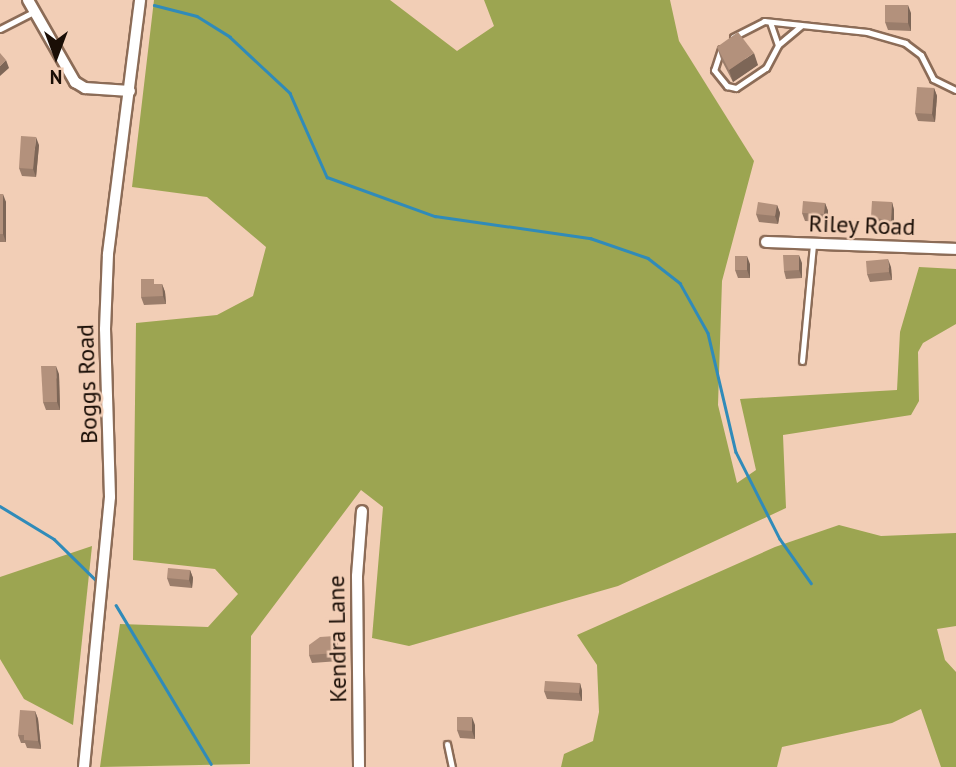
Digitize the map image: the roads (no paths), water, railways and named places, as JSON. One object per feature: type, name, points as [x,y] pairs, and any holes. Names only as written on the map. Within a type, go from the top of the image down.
[{"type":"street","points":[[28,0],[75,82],[85,88],[130,91]]},
{"type":"street","name":"Boggs Road","points":[[84,767],[110,497],[105,329],[108,254],[140,0]]},
{"type":"street","name":"Riley Road","points":[[765,242],[956,249]]},
{"type":"street","name":"Kendra Lane","points":[[359,767],[357,576],[362,510]]},
{"type":"lane","points":[[0,29],[34,12]]},
{"type":"lane","points":[[770,22],[778,45]]},
{"type":"lane","points":[[800,26],[778,45],[766,68],[736,88],[727,86],[714,70],[716,56],[740,30],[754,23],[843,27],[905,43],[921,55],[933,79],[956,90]]},
{"type":"lane","points":[[802,361],[813,244]]},
{"type":"lane","points":[[447,744],[452,767]]},
{"type":"waterway","points":[[154,5],[197,16],[230,37],[290,93],[327,177],[435,216],[590,238],[648,258],[680,283],[708,333],[736,452],[780,539],[811,583]]},
{"type":"waterway","points":[[0,506],[54,539],[99,583]]},
{"type":"waterway","points":[[116,605],[211,764]]}]
